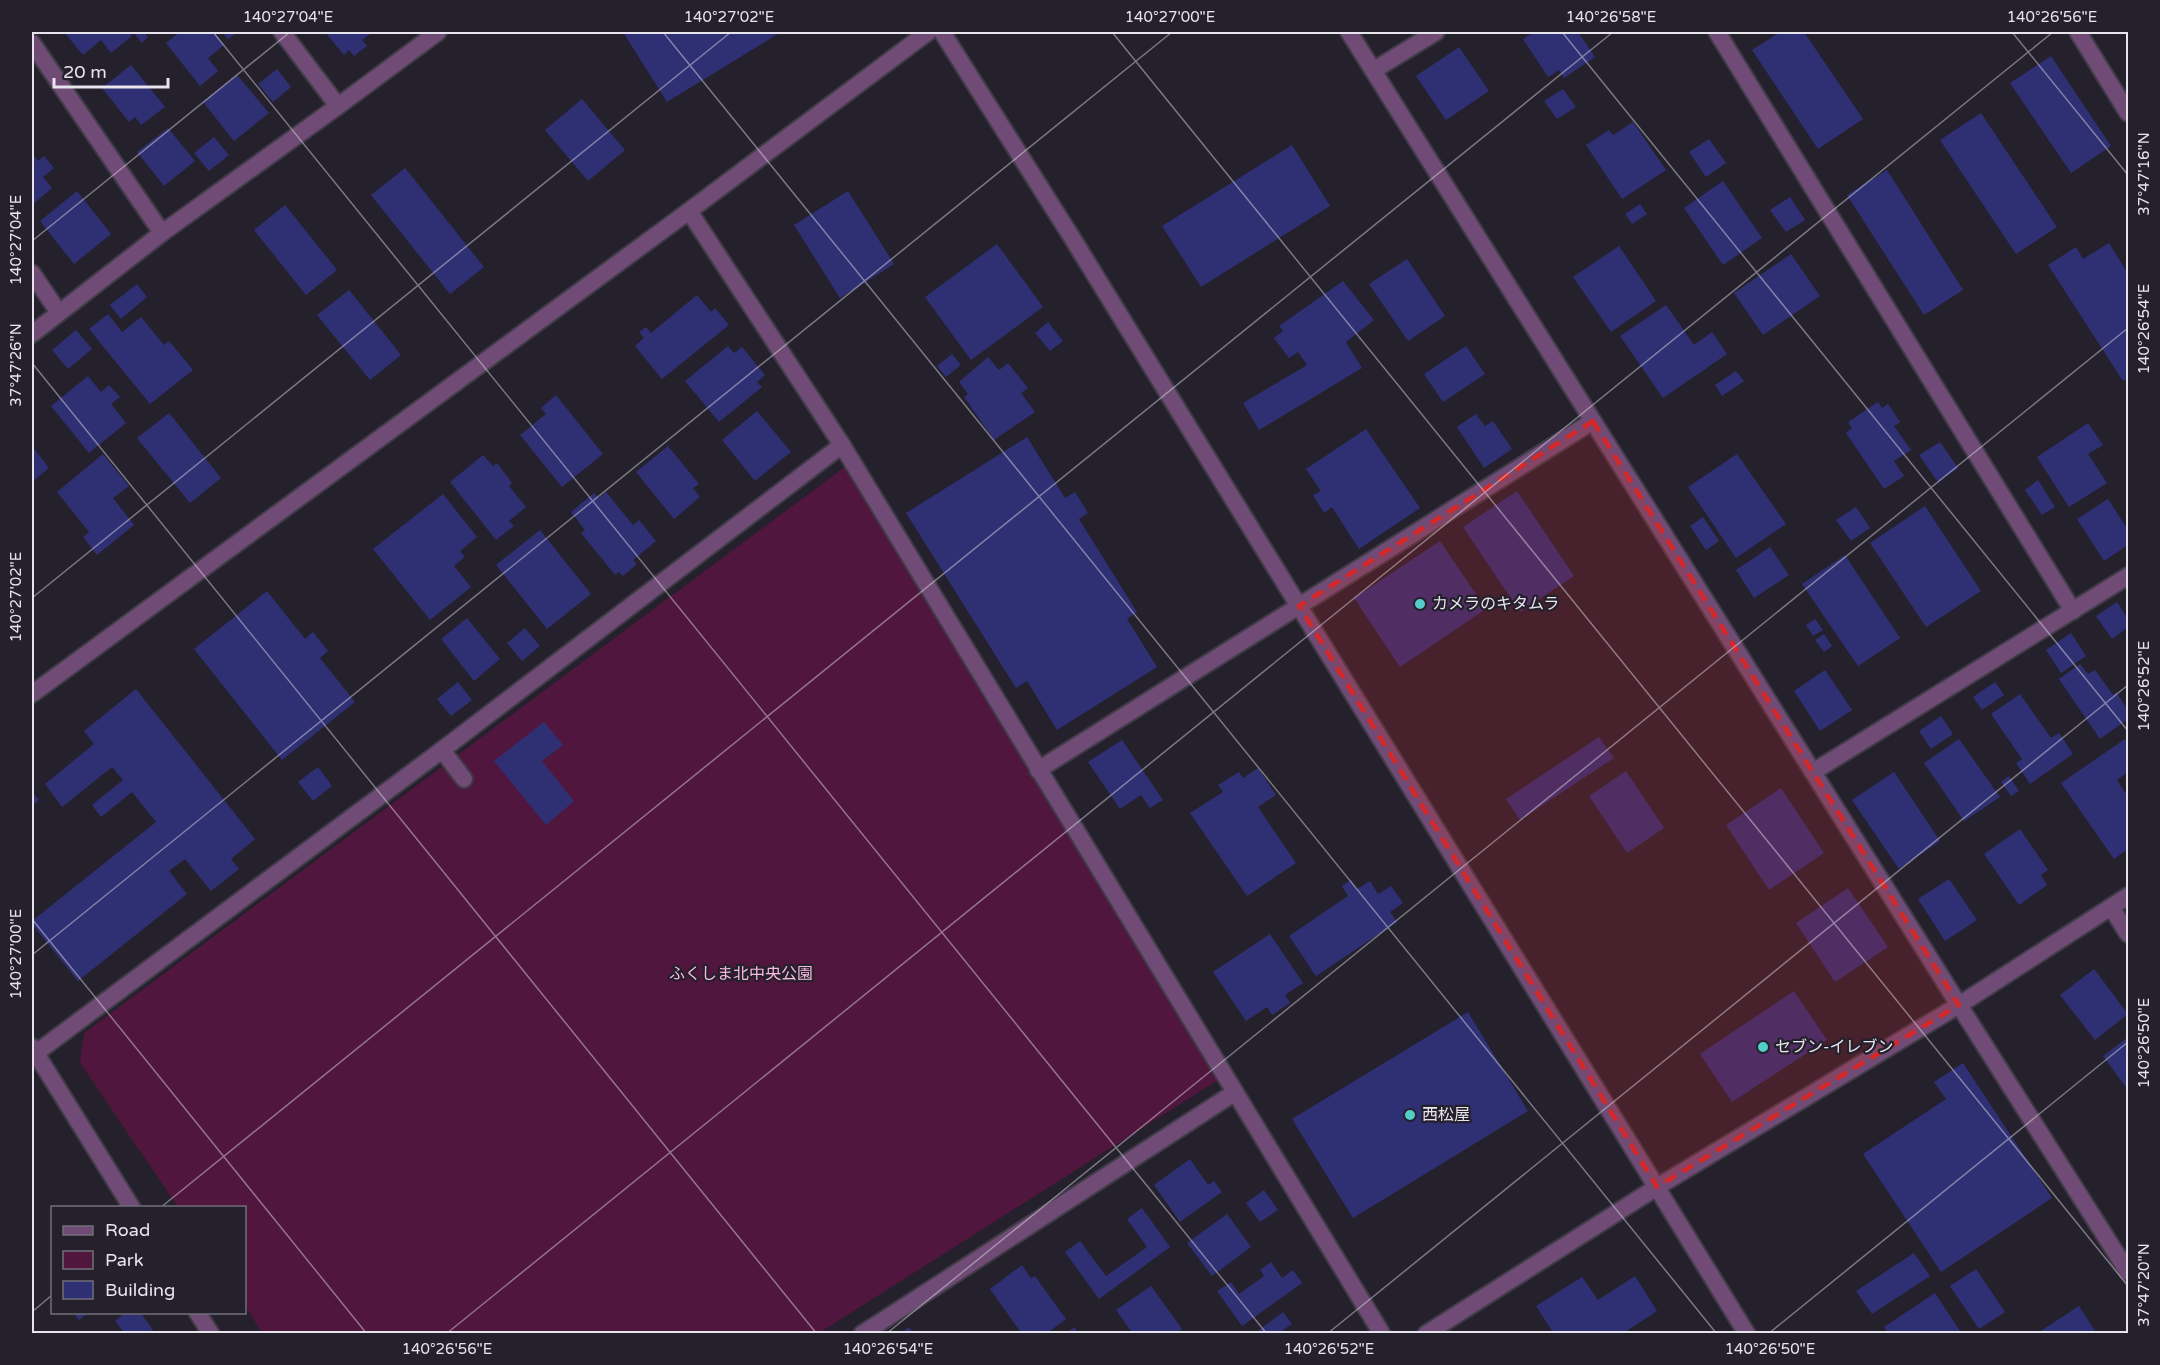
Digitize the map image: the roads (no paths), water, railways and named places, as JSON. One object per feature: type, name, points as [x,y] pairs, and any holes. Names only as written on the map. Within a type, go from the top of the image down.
[{"type":"street","points":[[282,32],[338,106]]},
{"type":"street","points":[[32,334],[162,233],[438,32]]},
{"type":"street","points":[[32,694],[689,211],[928,32]]},
{"type":"street","points":[[942,32],[1071,236],[1747,1334]]},
{"type":"street","points":[[1349,32],[2128,1272]]},
{"type":"street","points":[[1374,70],[1436,32]]},
{"type":"street","points":[[1717,32],[2073,611]]},
{"type":"street","points":[[2078,32],[2128,113]]},
{"type":"street","points":[[32,43],[162,233]]},
{"type":"street","points":[[689,211],[842,445],[1382,1334]]},
{"type":"street","points":[[32,273],[58,313]]},
{"type":"street","points":[[1038,770],[1593,421]]},
{"type":"street","points":[[131,1206],[33,1052],[442,750],[842,445]]},
{"type":"street","points":[[1813,772],[2128,576]]},
{"type":"street","points":[[442,750],[464,779]]},
{"type":"street","points":[[1426,1334],[1657,1187],[1959,1005],[2128,896]]},
{"type":"street","points":[[2111,907],[2128,934]]},
{"type":"street","points":[[862,1334],[1234,1093]]},
{"type":"street","points":[[199,1314],[211,1334]]},
{"type":"place","name":"カメラのキタムラ","points":[[1420,604]]},
{"type":"place","name":"セブン-イレブン","points":[[1763,1047]]},
{"type":"place","name":"西松屋","points":[[1410,1115]]},
{"type":"park label","name":"ふくしま北中央公園","points":[[741,974]]}]
